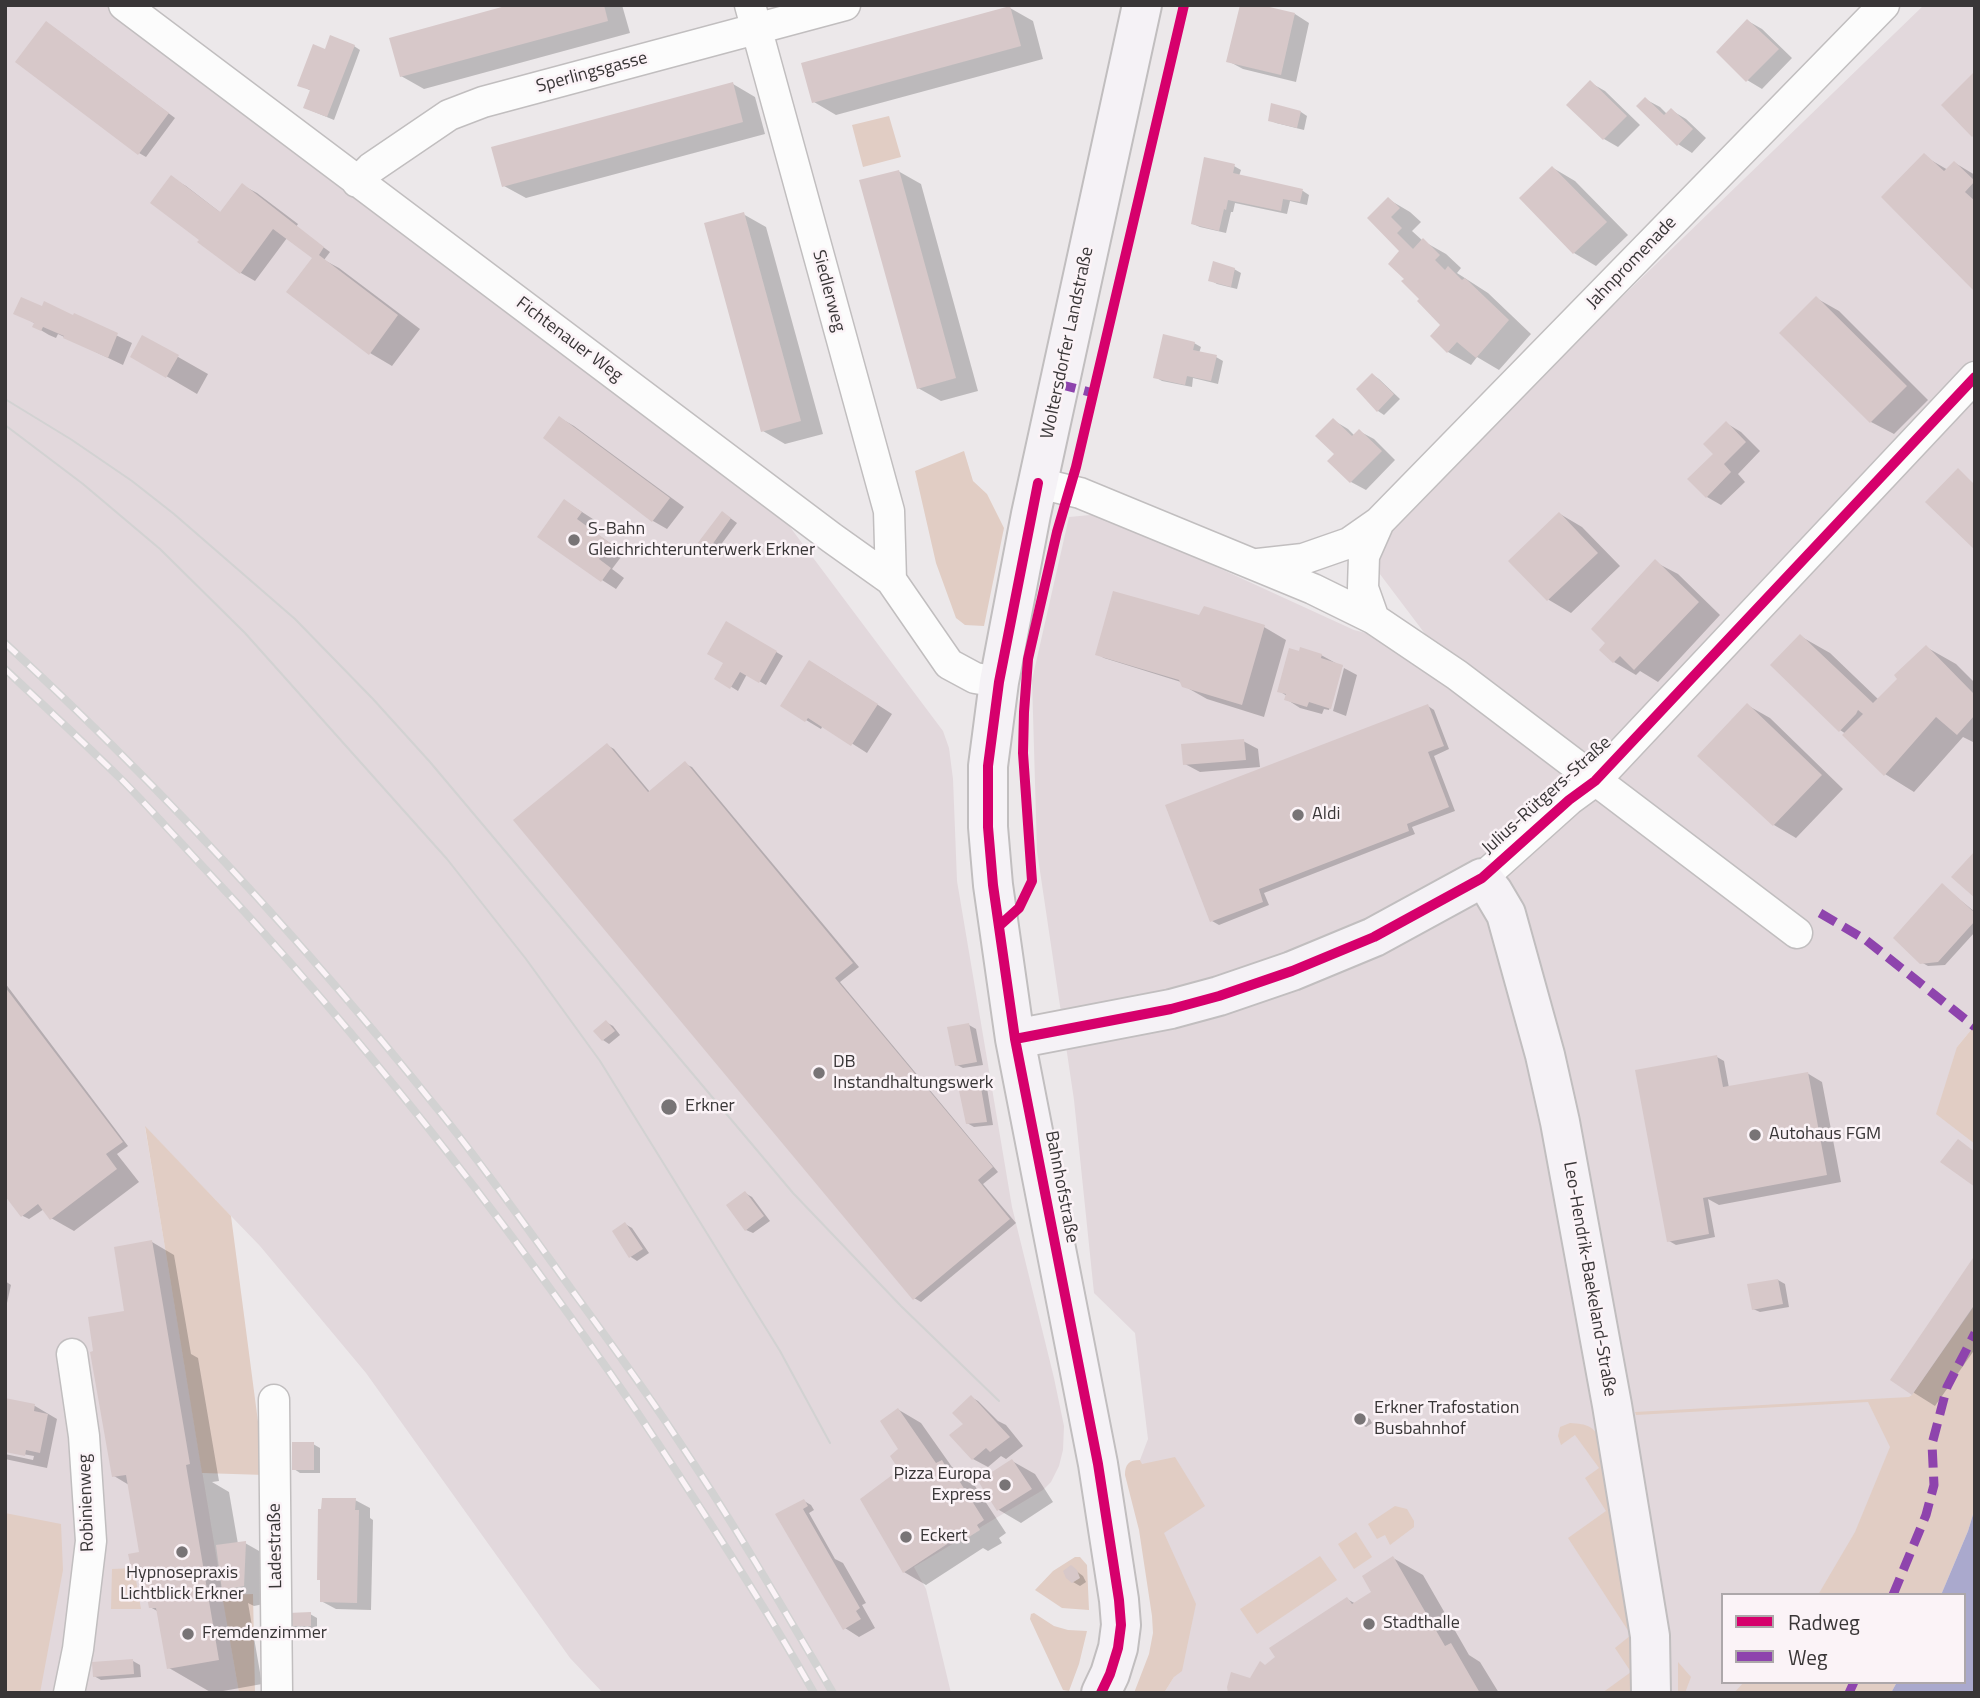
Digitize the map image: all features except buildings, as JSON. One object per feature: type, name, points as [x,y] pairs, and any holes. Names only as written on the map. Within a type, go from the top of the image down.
[{"type":"main road","name":"Woltersdorfer Landstraße","points":[[999,682],[1136,6]]},
{"type":"main road","name":"Bahnhofstraße","points":[[999,682],[988,766],[988,827],[993,885],[1015,1039],[1098,1464],[1119,1600],[1121,1625],[1118,1648],[1101,1693]]},
{"type":"main road","name":"Julius-Rütgers-Straße","points":[[1015,1039],[1171,1009],[1220,996],[1292,971],[1374,937],[1482,878]]},
{"type":"main road","name":"Leo-Hendrik-Baekeland-Straße","points":[[1482,878],[1506,914],[1545,1055],[1560,1122],[1612,1405],[1650,1636],[1651,1693]]},
{"type":"street","name":"Fichtenauer Weg","points":[[124,5],[891,580],[949,664],[975,678],[999,682]]},
{"type":"street","name":"Sperlingsgasse","points":[[357,182],[370,168],[449,115],[483,102],[753,17],[845,5]]},
{"type":"street","name":"Jahnpromenade","points":[[1253,564],[1303,559],[1349,543],[1379,522],[1884,5]]},
{"type":"street","name":"Siedlerweg","points":[[753,17],[888,511],[891,580]]},
{"type":"street","name":"Julius-Rütgers-Straße","points":[[1482,878],[1569,800],[1595,781],[1975,377]]},
{"type":"street","name":"Julius-Rütgers-Straße","points":[[1038,483],[1080,493],[1253,564],[1374,619],[1457,676],[1797,933]]},
{"type":"street","name":"Jahnpromenade","points":[[1374,619],[1363,588],[1364,556],[1379,522]]},
{"type":"street","name":"Robinienweg","points":[[69,1693],[78,1648],[91,1541],[84,1436],[72,1354]]},
{"type":"street","name":"Ladestraße","points":[[274,1400],[277,1693]]},
{"type":"shaded area","points":[[5,5],[116,5],[772,503],[943,731],[949,748],[953,779],[957,881],[1012,1207],[1064,1426],[1059,1466],[1051,1482],[1043,1490],[914,1567],[926,1589],[951,1693],[603,1693],[570,1658],[366,1373],[260,1246],[145,1127],[239,1693],[5,1693]]},
{"type":"shaded area","points":[[1924,5],[1975,5],[1975,1025],[1957,1047],[1975,1109],[1975,1508],[1942,1593],[1721,1593],[1721,1684],[1896,1684],[1891,1693],[1164,1693],[1174,1677],[1177,1617],[1140,1460],[1148,1439],[1135,1333],[1094,1293],[1074,1100],[1037,851],[1032,680],[1069,517],[1101,514],[1354,630],[1438,651],[1367,557],[1385,526]]},
{"type":"shaded area","points":[[889,116],[901,157],[863,167],[852,125]]},
{"type":"shaded area","points":[[964,451],[973,481],[987,494],[1004,528],[984,626],[965,625],[956,618],[936,563],[915,471]]},
{"type":"shaded area","points":[[1975,1025],[1975,1144],[1936,1114],[1957,1047]]},
{"type":"shaded area","points":[[145,1126],[231,1216],[265,1475],[202,1473]]},
{"type":"shaded area","points":[[1975,1305],[1975,1508],[1942,1593],[1819,1593],[1855,1532],[1890,1447],[1868,1402],[1636,1415],[1635,1412],[1909,1397]]},
{"type":"shaded area","points":[[1570,1423],[1589,1427],[1602,1441],[1634,1635],[1634,1693],[1602,1693],[1631,1672],[1615,1648],[1631,1635],[1568,1538],[1606,1511],[1585,1478],[1599,1468],[1575,1435],[1561,1445],[1558,1436],[1560,1427]]},
{"type":"shaded area","points":[[1175,1457],[1205,1506],[1164,1533],[1196,1604],[1182,1671],[1174,1677],[1164,1693],[1134,1693],[1149,1654],[1153,1633],[1139,1530],[1125,1471],[1128,1463],[1133,1461],[1140,1460],[1142,1464]]},
{"type":"shaded area","points":[[1395,1506],[1407,1509],[1414,1521],[1414,1527],[1390,1545],[1385,1535],[1377,1539],[1368,1524]]},
{"type":"shaded area","points":[[5,1513],[61,1524],[63,1570],[40,1693],[5,1693]]},
{"type":"shaded area","points":[[1356,1532],[1372,1557],[1354,1569],[1338,1544]]},
{"type":"shaded area","points":[[1320,1556],[1337,1580],[1257,1634],[1240,1609]]},
{"type":"shaded area","points":[[1075,1557],[1080,1557],[1087,1565],[1089,1610],[1062,1608],[1035,1590],[1053,1571]]},
{"type":"shaded area","points":[[134,1568],[141,1609],[111,1609],[112,1569]]},
{"type":"shaded area","points":[[253,1594],[255,1693],[239,1693],[222,1595]]},
{"type":"shaded area","points":[[1034,1613],[1054,1626],[1087,1631],[1069,1691],[1063,1690],[1030,1619]]},
{"type":"shaded area","points":[[1678,1662],[1691,1677],[1685,1693],[1678,1693]]},
{"type":"shaded area","points":[[1742,1684],[1896,1684],[1891,1693],[1734,1693]]},
{"type":"water","points":[[1975,1508],[1975,1693],[1891,1693],[1896,1684],[1966,1684],[1966,1593],[1942,1593]]},
{"type":"tram line","points":[[5,399],[132,481],[295,619],[430,762],[793,1193],[901,1306],[999,1401]]},
{"type":"tram line","points":[[5,425],[83,484],[160,549],[245,633],[447,859],[526,959],[600,1061],[780,1351],[830,1443]]},
{"type":"railway","points":[[5,643],[120,754],[232,869],[338,989],[440,1112],[510,1204],[666,1422],[738,1534],[833,1693]]},
{"type":"railway","points":[[5,669],[120,778],[163,823],[321,998],[430,1131],[535,1268],[635,1409],[750,1585],[814,1693]]},
{"type":"marked path","points":[[1058,384],[1093,393]]},
{"type":"marked path","points":[[1820,913],[1866,940],[1975,1027]]},
{"type":"marked path","points":[[1894,1593],[1926,1515],[1934,1485],[1932,1444],[1947,1387],[1975,1333]]},
{"type":"marked path","points":[[1849,1693],[1853,1684]]},
{"type":"cycle path","points":[[999,926],[1019,908],[1032,881],[1023,753],[1028,659],[1057,532],[1076,467],[1184,5]]},
{"type":"cycle path","points":[[1015,1039],[1171,1009],[1292,971],[1374,937],[1482,878],[1569,800],[1595,781],[1975,377]]},
{"type":"cycle path","points":[[1038,483],[999,682],[988,766],[988,827],[993,885],[1015,1039],[1098,1464],[1119,1600],[1121,1625],[1118,1648],[1101,1693]]},
{"type":"place","name":"S-Bahn Gleichrichterunterwerk Erkner","points":[[574,540]]},
{"type":"place","name":"Aldi","points":[[1298,815]]},
{"type":"place","name":"DB Instandhaltungswerk","points":[[819,1073]]},
{"type":"place","name":"Erkner","points":[[669,1107]]},
{"type":"place","name":"Autohaus FGM","points":[[1755,1135]]},
{"type":"place","name":"Erkner Trafostation Busbahnhof","points":[[1360,1419]]},
{"type":"place","name":"Pizza Europa Express","points":[[1005,1485]]},
{"type":"place","name":"Eckert","points":[[906,1537]]},
{"type":"place","name":"Hypnosepraxis Lichtblick Erkner","points":[[182,1552]]},
{"type":"place","name":"Stadthalle","points":[[1369,1624]]},
{"type":"place","name":"Fremdenzimmer","points":[[188,1634]]}]
